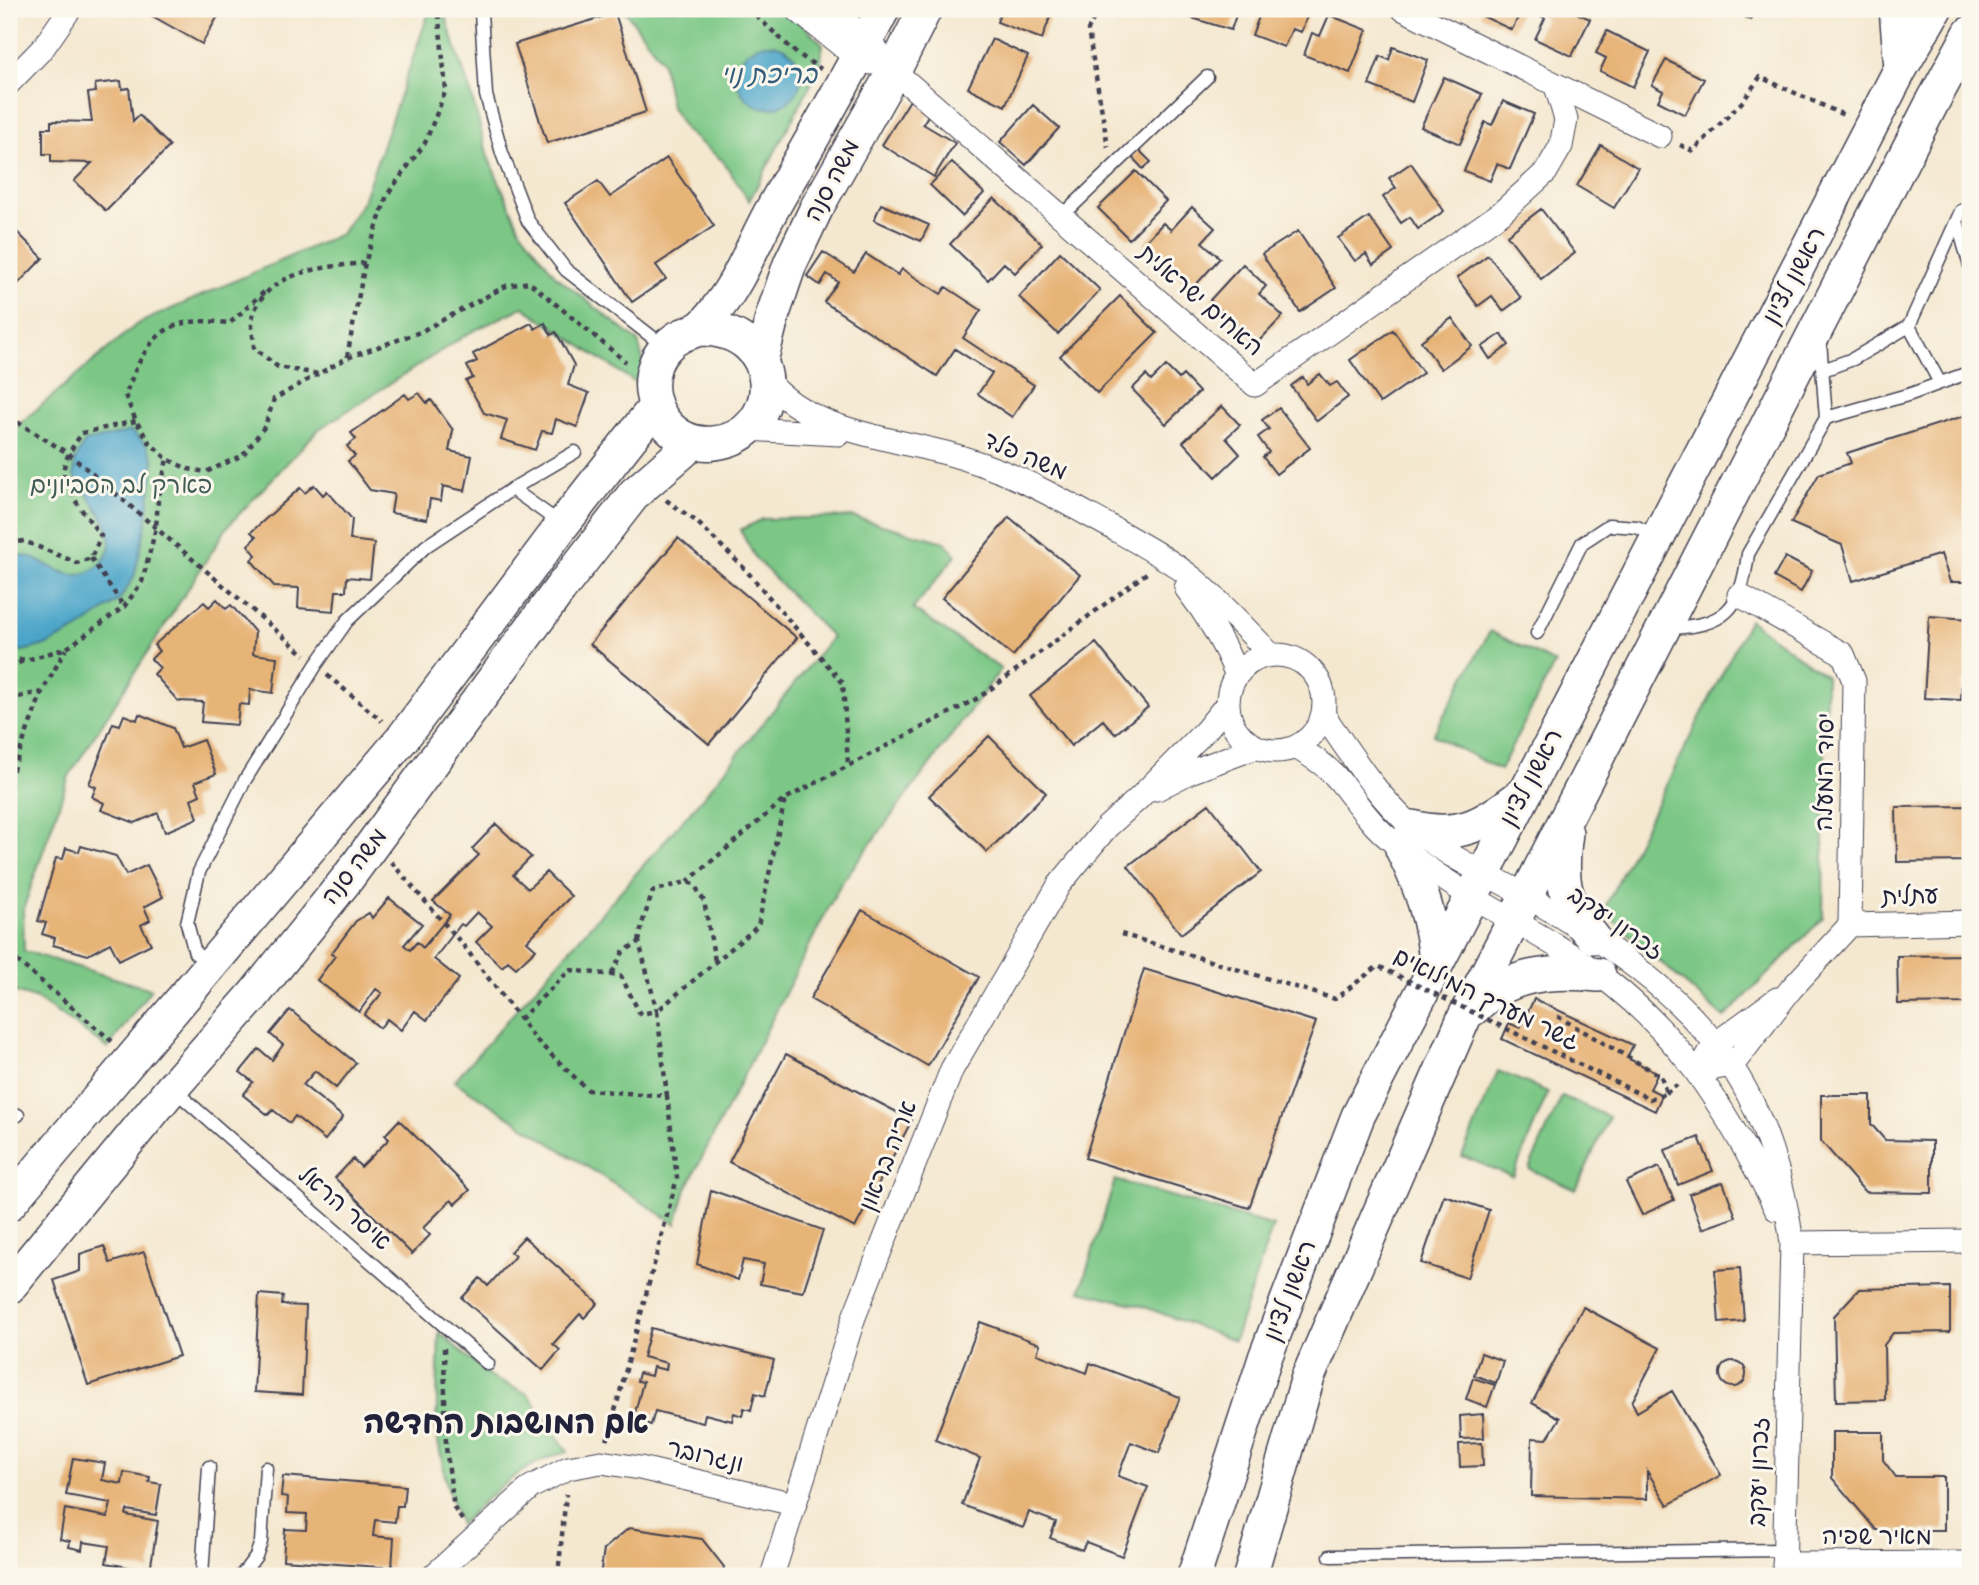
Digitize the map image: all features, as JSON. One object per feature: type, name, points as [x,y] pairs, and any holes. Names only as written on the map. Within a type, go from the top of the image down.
[{"type":"main road","name":"משה סנה","points":[[699,329],[720,305],[742,270],[767,219],[883,9]]},
{"type":"main road","name":"משה סנה","points":[[764,370],[773,314],[790,264],[817,207],[894,71],[925,9]]},
{"type":"main road","points":[[1896,9],[1901,68]]},
{"type":"main road","name":"ראשון לציון","points":[[1195,1576],[1265,1358],[1358,1116],[1901,68],[1935,9]]},
{"type":"main road","points":[[1943,9],[1970,26]]},
{"type":"main road","name":"ראשון לציון","points":[[1250,1576],[1308,1377],[1464,1018],[1970,33]]},
{"type":"main road","points":[[1931,105],[1970,80]]},
{"type":"main road","points":[[699,329],[717,329],[735,335],[750,346],[764,370],[765,397],[759,415],[747,429],[731,440],[712,444],[694,442],[676,433],[662,420],[653,395],[655,364],[666,347],[681,335],[699,329]]},
{"type":"main road","name":"משה סנה","points":[[9,1204],[402,739],[563,524],[653,395]]},
{"type":"main road","name":"משה סנה","points":[[9,1287],[172,1088],[253,996],[371,847],[560,589],[635,493],[694,442]]},
{"type":"main road","points":[[1436,964],[1434,935],[1407,838],[1430,832],[1450,833],[1465,830],[1497,814],[1525,792]]},
{"type":"main road","points":[[1568,818],[1563,855],[1564,888],[1568,903],[1578,921],[1593,937]]},
{"type":"main road","points":[[1464,1018],[1485,996],[1505,984],[1552,974],[1599,975]]},
{"type":"street","points":[[9,83],[43,48],[70,9]]},
{"type":"street","points":[[796,9],[856,60]]},
{"type":"street","points":[[829,9],[856,60]]},
{"type":"street","points":[[1403,9],[1660,136]]},
{"type":"street","name":"האחים ישראלית","points":[[856,60],[894,71],[1255,385],[1501,214],[1546,172],[1561,146],[1566,120],[1556,86]]},
{"type":"street","name":"משה פלד","points":[[764,370],[778,393],[797,408],[823,420],[873,437],[931,449],[1001,471],[1075,507],[1194,580],[1271,655]]},
{"type":"street","name":"משה פלד","points":[[747,429],[873,437]]},
{"type":"street","name":"משה פלד","points":[[1155,555],[1209,617],[1237,675]]},
{"type":"street","name":"יסוד המעלה","points":[[1739,595],[1843,654],[1854,681],[1850,925]]},
{"type":"street","points":[[1271,655],[1286,656],[1312,671],[1324,698],[1323,714],[1318,728],[1308,739],[1295,747],[1279,751],[1257,747],[1247,742],[1236,729],[1229,714],[1228,703],[1233,681],[1242,668],[1256,659],[1271,655]]},
{"type":"street","name":"אריה בראון","points":[[772,1576],[854,1317],[951,1069],[1059,885],[1107,827],[1206,730],[1228,703]]},
{"type":"street","name":"זכרון יעקב","points":[[1323,714],[1388,804],[1407,838]]},
{"type":"street","name":"אריה בראון","points":[[1138,799],[1190,772],[1257,747]]},
{"type":"street","name":"זכרון יעקב","points":[[1295,747],[1332,772],[1367,817],[1407,838],[1437,846],[1477,884],[1521,909],[1593,937],[1656,984],[1693,1019],[1731,1065],[1756,1112],[1771,1153],[1785,1203],[1792,1243],[1784,1563]]},
{"type":"street","name":"זכרון יעקב","points":[[1521,909],[1649,1016],[1674,1041],[1697,1071],[1748,1153],[1792,1243]]},
{"type":"street","name":"עתלית","points":[[1850,925],[1970,922]]},
{"type":"street","points":[[1697,1071],[1731,1065],[1791,989],[1850,925]]},
{"type":"street","points":[[1697,1071],[1715,1044],[1791,989]]},
{"type":"street","points":[[1792,1243],[1970,1241]]},
{"type":"street","name":"ונגרובר","points":[[433,1576],[531,1487],[568,1468],[601,1462],[640,1468],[794,1504]]},
{"type":"street","name":"מאיר שפיה","points":[[1784,1563],[1970,1563]]},
{"type":"lane","points":[[481,12],[486,95],[502,153],[528,221],[566,270],[666,347]]},
{"type":"lane","points":[[1062,216],[1207,77]]},
{"type":"lane","points":[[1822,370],[1853,359],[1909,327],[1961,211],[1970,207]]},
{"type":"lane","points":[[1957,221],[1970,266]]},
{"type":"lane","points":[[1665,628],[1693,627],[1713,622],[1729,610],[1739,595],[1748,554],[1826,418],[1819,324]]},
{"type":"lane","points":[[1909,327],[1940,383]]},
{"type":"lane","points":[[1826,418],[1970,372]]},
{"type":"lane","points":[[211,964],[195,953],[187,923],[199,872],[245,780],[316,665],[347,621],[426,546],[512,489],[575,453]]},
{"type":"lane","points":[[512,489],[563,524]]},
{"type":"lane","points":[[1537,632],[1582,543],[1609,525],[1637,527],[1658,537]]},
{"type":"lane","name":"איסר הראל","points":[[172,1088],[444,1322],[488,1364]]},
{"type":"lane","points":[[202,1576],[209,1467]]},
{"type":"lane","points":[[241,1576],[256,1556],[261,1542],[266,1468]]},
{"type":"lane","points":[[1330,1556],[1784,1563]]},
{"type":"path","points":[[347,358],[365,263],[387,195],[425,142],[446,90],[438,9]]},
{"type":"path","points":[[749,9],[795,52],[856,60]]},
{"type":"path","points":[[1098,9],[1088,30],[1112,168]]},
{"type":"path","points":[[1660,136],[1693,151],[1743,101],[1760,77],[1872,128]]},
{"type":"path","points":[[365,263],[315,268],[267,289],[230,323],[190,322],[161,332],[142,355],[125,395],[149,442],[167,459],[188,469],[206,472],[243,455],[265,426],[274,399],[347,358],[420,332],[506,286],[529,282],[653,395]]},
{"type":"path","points":[[267,289],[252,317],[254,348],[278,367],[318,374]]},
{"type":"path","points":[[9,417],[69,454],[402,739]]},
{"type":"path","points":[[9,543],[23,541],[77,563],[91,558],[101,536],[71,492],[64,473],[69,454],[82,433],[136,421]]},
{"type":"path","points":[[9,667],[66,648],[124,607],[142,582],[156,528],[158,499],[167,459]]},
{"type":"path","points":[[645,484],[696,520],[744,568],[843,683],[848,765]]},
{"type":"path","points":[[601,1462],[677,1178],[657,1011],[639,942],[653,891],[686,882],[785,799],[980,697],[1155,555]]},
{"type":"path","points":[[91,558],[124,607]]},
{"type":"path","points":[[9,780],[42,692],[66,648]]},
{"type":"path","points":[[9,658],[27,660]]},
{"type":"path","points":[[9,699],[42,692]]},
{"type":"path","points":[[520,1019],[570,970],[621,976],[639,1014],[657,1011],[758,926],[785,799]]},
{"type":"path","points":[[371,847],[395,865],[463,945],[536,1040],[588,1090],[667,1096]]},
{"type":"path","points":[[686,882],[694,884],[704,901],[715,962]]},
{"type":"path","name":"גשר מערך המילואים","points":[[1121,934],[1335,999],[1378,966],[1650,1099],[1666,1093],[1661,1076],[1555,1016]]},
{"type":"path","points":[[611,975],[623,952],[639,942]]},
{"type":"path","points":[[9,954],[132,1058]]},
{"type":"path","points":[[444,1322],[446,1447],[454,1508],[474,1539]]},
{"type":"path","points":[[558,1576],[568,1468]]},
{"type":"green space","name":"פארק לב הסביונים","points":[[430,9],[443,9],[472,97],[488,157],[520,229],[556,276],[638,341],[651,393],[523,307],[469,333],[319,429],[228,526],[69,776],[23,910],[24,951],[151,989],[108,1048],[37,999],[9,990],[9,433],[137,324],[341,234],[363,201]]},
{"type":"green space","points":[[614,9],[786,9],[823,44],[820,67],[749,201],[723,161],[686,131],[671,107],[662,61],[626,12]]},
{"type":"green space","points":[[852,517],[945,542],[956,555],[913,609],[1001,669],[840,885],[686,1189],[676,1224],[454,1081],[705,795],[832,637],[756,559],[740,530],[763,519]]},
{"type":"green space","points":[[1749,620],[1826,676],[1823,918],[1724,1018],[1603,911]]},
{"type":"green space","points":[[1490,631],[1555,663],[1500,770],[1433,735]]},
{"type":"green space","points":[[1498,1071],[1548,1092],[1513,1177],[1462,1156]]},
{"type":"green space","points":[[1562,1096],[1609,1117],[1576,1190],[1529,1169]]},
{"type":"green space","points":[[1115,1180],[1273,1226],[1234,1341],[1142,1306],[1080,1291]]},
{"type":"green space","points":[[439,1332],[490,1377],[528,1394],[568,1452],[538,1463],[509,1480],[460,1525],[448,1490],[436,1432]]},
{"type":"water","name":"בריכת נוי","points":[[763,44],[775,44],[792,53],[799,64],[799,88],[792,99],[775,108],[763,108],[751,103],[742,94],[737,82],[737,70],[742,58],[751,49]]},
{"type":"water","points":[[131,431],[147,445],[154,460],[147,520],[134,577],[119,600],[78,629],[49,644],[23,651],[9,648],[9,555],[30,557],[75,575],[87,573],[103,561],[109,550],[107,528],[95,505],[74,476],[75,460],[85,442]]},
{"type":"building","points":[[140,9],[222,9],[202,44]]},
{"type":"building","points":[[1002,9],[1053,9],[1042,39],[997,22]]},
{"type":"building","points":[[1192,9],[1238,9],[1231,30],[1189,17]]},
{"type":"building","points":[[1262,9],[1310,9],[1301,32],[1292,29],[1284,47],[1252,35]]},
{"type":"building","points":[[1483,9],[1522,9],[1512,30],[1480,15]]},
{"type":"building","points":[[1537,9],[1568,9],[1590,19],[1572,56],[1535,39],[1545,18],[1535,13]]},
{"type":"building","points":[[1729,9],[1757,9],[1751,20]]},
{"type":"building","points":[[615,13],[646,112],[547,143],[515,44]]},
{"type":"building","points":[[1329,15],[1367,30],[1350,73],[1304,55],[1312,33],[1320,36]]},
{"type":"building","points":[[1607,31],[1650,52],[1633,87],[1600,71],[1606,58],[1596,53]]},
{"type":"building","points":[[992,39],[1028,56],[1005,106],[968,88]]},
{"type":"building","points":[[1393,47],[1428,60],[1412,102],[1369,85],[1380,56],[1389,60]]},
{"type":"building","points":[[1666,60],[1704,79],[1685,115],[1658,101],[1663,91],[1652,85]]},
{"type":"building","points":[[1444,77],[1482,94],[1460,144],[1421,127]]},
{"type":"building","points":[[121,81],[122,89],[129,88],[133,121],[139,115],[170,146],[106,211],[74,181],[92,163],[51,162],[51,154],[43,154],[43,128],[51,128],[51,121],[92,122],[88,93],[96,92],[95,84]]},
{"type":"building","points":[[910,100],[930,112],[923,124],[955,143],[934,177],[882,145]]},
{"type":"building","points":[[1503,101],[1534,114],[1510,169],[1497,164],[1490,181],[1464,171],[1485,122],[1492,125]]},
{"type":"building","points":[[1033,105],[1059,128],[1026,165],[1000,142]]},
{"type":"building","points":[[1601,145],[1638,168],[1614,208],[1577,186]]},
{"type":"building","points":[[1139,150],[1151,162],[1143,169],[1132,157]]},
{"type":"building","points":[[667,158],[714,226],[656,265],[666,279],[632,302],[565,203],[598,181],[610,197]]},
{"type":"building","points":[[952,162],[984,193],[962,216],[930,185]]},
{"type":"building","points":[[1411,163],[1444,211],[1418,229],[1410,217],[1401,223],[1383,197],[1396,188],[1389,178]]},
{"type":"building","points":[[1136,171],[1166,201],[1129,239],[1098,208]]},
{"type":"building","points":[[994,198],[1042,244],[1015,273],[1004,263],[988,280],[950,244]]},
{"type":"building","points":[[881,204],[929,225],[921,241],[874,220]]},
{"type":"building","points":[[1192,207],[1215,228],[1202,242],[1220,258],[1193,288],[1144,243],[1163,223],[1171,230]]},
{"type":"building","points":[[1541,209],[1575,253],[1541,279],[1507,235]]},
{"type":"building","points":[[1369,217],[1393,251],[1373,265],[1366,254],[1355,261],[1338,238]]},
{"type":"building","points":[[12,227],[43,258],[9,293],[9,230]]},
{"type":"building","points":[[1298,231],[1336,288],[1300,312],[1262,254]]},
{"type":"building","points":[[823,252],[854,272],[866,254],[898,275],[902,269],[941,294],[946,287],[981,310],[963,338],[1034,385],[1012,417],[978,394],[992,373],[955,349],[937,376],[824,302],[838,282],[827,274],[820,285],[807,276]]},
{"type":"building","points":[[1060,252],[1100,290],[1058,334],[1019,297]]},
{"type":"building","points":[[1488,255],[1521,298],[1503,311],[1492,296],[1478,306],[1457,278]]},
{"type":"building","points":[[1243,264],[1266,286],[1259,294],[1283,316],[1256,344],[1210,300]]},
{"type":"building","points":[[1120,296],[1157,333],[1097,393],[1060,356]]},
{"type":"building","points":[[1452,318],[1472,346],[1441,369],[1421,341]]},
{"type":"building","points":[[531,323],[535,329],[545,323],[551,335],[556,332],[574,365],[568,385],[589,393],[577,427],[556,419],[552,433],[542,431],[535,450],[501,439],[507,420],[484,413],[466,381],[473,378],[467,366],[477,361],[473,354]]},
{"type":"building","points":[[1393,330],[1423,373],[1380,403],[1350,360]]},
{"type":"building","points":[[1501,334],[1509,345],[1490,359],[1482,347]]},
{"type":"building","points":[[1166,366],[1179,379],[1183,375],[1199,392],[1166,424],[1132,389],[1146,375],[1151,381]]},
{"type":"building","points":[[1320,374],[1330,386],[1337,382],[1348,397],[1317,421],[1291,386],[1303,377],[1307,384]]},
{"type":"building","points":[[419,393],[427,403],[431,400],[453,430],[449,451],[472,456],[465,491],[443,486],[441,501],[430,499],[427,519],[391,513],[394,494],[370,490],[348,461],[355,456],[347,446],[356,439],[351,433],[405,394],[409,399]]},
{"type":"building","points":[[1222,406],[1240,425],[1226,438],[1240,454],[1216,477],[1183,442]]},
{"type":"building","points":[[1279,408],[1310,448],[1276,474],[1263,457],[1269,452],[1258,437],[1269,429],[1262,420]]},
{"type":"building","points":[[1970,414],[1970,582],[1950,582],[1941,554],[1853,581],[1842,545],[1791,523],[1819,474],[1851,463],[1847,453]]},
{"type":"building","points":[[314,485],[323,495],[327,491],[352,519],[350,540],[374,543],[370,579],[347,577],[346,591],[336,591],[334,611],[298,608],[299,588],[275,587],[251,560],[256,555],[248,545],[256,537],[251,532],[300,488],[305,493]]},
{"type":"building","points":[[1009,517],[1080,575],[1013,656],[942,598]]},
{"type":"building","points":[[678,538],[797,638],[709,744],[590,644]]},
{"type":"building","points":[[1785,557],[1812,571],[1801,592],[1774,577]]},
{"type":"building","points":[[217,599],[226,609],[231,605],[255,632],[253,654],[277,657],[273,693],[250,690],[249,705],[239,704],[237,725],[201,722],[203,702],[178,701],[154,674],[160,668],[151,659],[159,651],[154,645],[204,602],[209,607]]},
{"type":"building","points":[[1929,616],[1969,619],[1967,638],[1970,639],[1970,682],[1962,681],[1961,700],[1924,698]]},
{"type":"building","points":[[1096,643],[1148,707],[1115,734],[1103,720],[1071,746],[1030,696]]},
{"type":"building","points":[[139,714],[173,728],[181,748],[203,740],[216,774],[195,782],[200,795],[191,799],[198,818],[165,832],[158,813],[135,823],[101,810],[104,803],[92,797],[96,787],[89,784],[113,723],[120,725],[124,715],[137,720]]},
{"type":"building","points":[[989,736],[1046,793],[987,852],[929,796]]},
{"type":"building","points":[[1209,804],[1261,872],[1181,934],[1128,866]]},
{"type":"building","points":[[1970,806],[1970,861],[1897,862],[1896,807]]},
{"type":"building","points":[[496,824],[531,857],[513,875],[528,889],[546,872],[571,896],[527,941],[536,949],[516,968],[508,961],[502,967],[476,942],[492,926],[477,912],[464,926],[461,924],[434,959],[459,979],[427,1020],[415,1011],[401,1030],[387,1019],[380,1028],[364,1015],[382,993],[376,989],[359,1012],[317,980],[335,956],[331,954],[356,921],[369,913],[372,918],[389,898],[422,924],[404,945],[410,950],[417,942],[423,948],[450,915],[433,901],[479,855],[472,849]]},
{"type":"building","points":[[81,846],[116,856],[126,875],[147,865],[163,897],[144,907],[150,920],[141,925],[151,944],[119,960],[110,943],[88,955],[53,945],[55,938],[42,934],[46,923],[38,921],[56,858],[63,859],[66,848],[79,852]]},
{"type":"building","points":[[862,910],[979,977],[928,1066],[810,999]]},
{"type":"building","points":[[1970,955],[1970,1003],[1898,1004],[1897,956]]},
{"type":"building","points":[[1144,969],[1316,1022],[1249,1208],[1085,1158]]},
{"type":"building","points":[[1534,999],[1633,1045],[1627,1058],[1658,1073],[1650,1089],[1662,1095],[1655,1111],[1502,1039],[1509,1023],[1520,1028]]},
{"type":"building","points":[[290,1010],[356,1063],[336,1088],[315,1071],[303,1085],[343,1117],[325,1140],[295,1116],[290,1123],[273,1110],[268,1115],[243,1095],[253,1082],[240,1072],[259,1049],[272,1060],[283,1045],[270,1034]]},
{"type":"building","points":[[786,1054],[912,1120],[855,1228],[729,1162]]},
{"type":"building","points":[[1821,1095],[1871,1095],[1871,1124],[1885,1140],[1932,1141],[1932,1193],[1865,1192],[1821,1141]]},
{"type":"building","points":[[399,1120],[470,1190],[455,1204],[451,1200],[423,1228],[430,1235],[412,1254],[335,1178],[353,1159],[361,1167],[389,1139],[385,1135]]},
{"type":"building","points":[[1699,1137],[1713,1171],[1678,1185],[1665,1150]]},
{"type":"building","points":[[1659,1167],[1674,1200],[1642,1215],[1626,1182]]},
{"type":"building","points":[[1723,1182],[1736,1217],[1702,1229],[1689,1194]]},
{"type":"building","points":[[711,1190],[823,1230],[803,1292],[760,1284],[764,1264],[743,1260],[738,1280],[697,1264]]},
{"type":"building","points":[[1444,1195],[1489,1210],[1467,1278],[1421,1263]]},
{"type":"building","points":[[524,1237],[598,1303],[584,1318],[580,1314],[553,1344],[560,1350],[543,1370],[462,1298],[480,1278],[488,1286],[515,1256],[510,1252]]},
{"type":"building","points":[[104,1246],[110,1263],[144,1252],[179,1356],[88,1385],[54,1280],[80,1271],[80,1254]]},
{"type":"building","points":[[1740,1268],[1744,1321],[1719,1323],[1715,1270]]},
{"type":"building","points":[[1950,1287],[1950,1332],[1893,1333],[1884,1345],[1885,1400],[1836,1401],[1834,1316],[1859,1289]]},
{"type":"building","points":[[259,1294],[283,1296],[282,1305],[306,1306],[302,1395],[254,1392]]},
{"type":"building","points":[[1583,1307],[1660,1348],[1632,1402],[1637,1412],[1672,1391],[1721,1475],[1668,1505],[1647,1471],[1647,1499],[1531,1496],[1532,1438],[1547,1439],[1560,1418],[1532,1403]]},
{"type":"building","points":[[980,1322],[1040,1344],[1037,1354],[1087,1373],[1090,1363],[1180,1397],[1159,1453],[1131,1442],[1118,1476],[1148,1487],[1122,1556],[1086,1542],[1082,1550],[1050,1538],[1056,1522],[1029,1512],[1023,1528],[962,1505],[980,1458],[935,1440]]},
{"type":"building","points":[[651,1328],[774,1360],[765,1396],[755,1393],[751,1410],[744,1408],[742,1416],[734,1413],[732,1421],[705,1414],[703,1423],[655,1411],[651,1425],[633,1420],[643,1382],[637,1381],[639,1373],[651,1376],[653,1367],[666,1370],[667,1363],[643,1357]]},
{"type":"building","points":[[1481,1353],[1503,1361],[1496,1383],[1474,1375]]},
{"type":"building","points":[[1733,1361],[1743,1364],[1746,1374],[1743,1384],[1733,1387],[1723,1384],[1720,1374],[1723,1364]]},
{"type":"building","points":[[1473,1378],[1495,1385],[1487,1407],[1466,1399]]},
{"type":"building","points":[[1483,1414],[1484,1438],[1461,1439],[1460,1416]]},
{"type":"building","points":[[1832,1432],[1883,1432],[1883,1460],[1896,1477],[1944,1477],[1944,1530],[1876,1530],[1832,1478]]},
{"type":"building","points":[[1482,1443],[1483,1466],[1460,1467],[1459,1444]]},
{"type":"building","points":[[73,1458],[105,1463],[102,1480],[122,1484],[124,1472],[150,1477],[149,1482],[161,1484],[156,1515],[127,1510],[126,1515],[158,1521],[150,1571],[106,1563],[109,1546],[83,1542],[82,1550],[69,1547],[70,1541],[60,1539],[65,1509],[108,1517],[111,1503],[66,1495]]},
{"type":"building","points":[[283,1476],[405,1486],[403,1506],[397,1506],[395,1522],[375,1520],[373,1536],[394,1538],[392,1568],[283,1560],[285,1529],[306,1530],[307,1514],[287,1513],[288,1497],[281,1496]]},
{"type":"building","points":[[629,1528],[702,1539],[724,1567],[722,1576],[600,1576],[604,1549]]},
{"type":"district","name":"אם המושבות החדשה","points":[[506,1424]]}]
